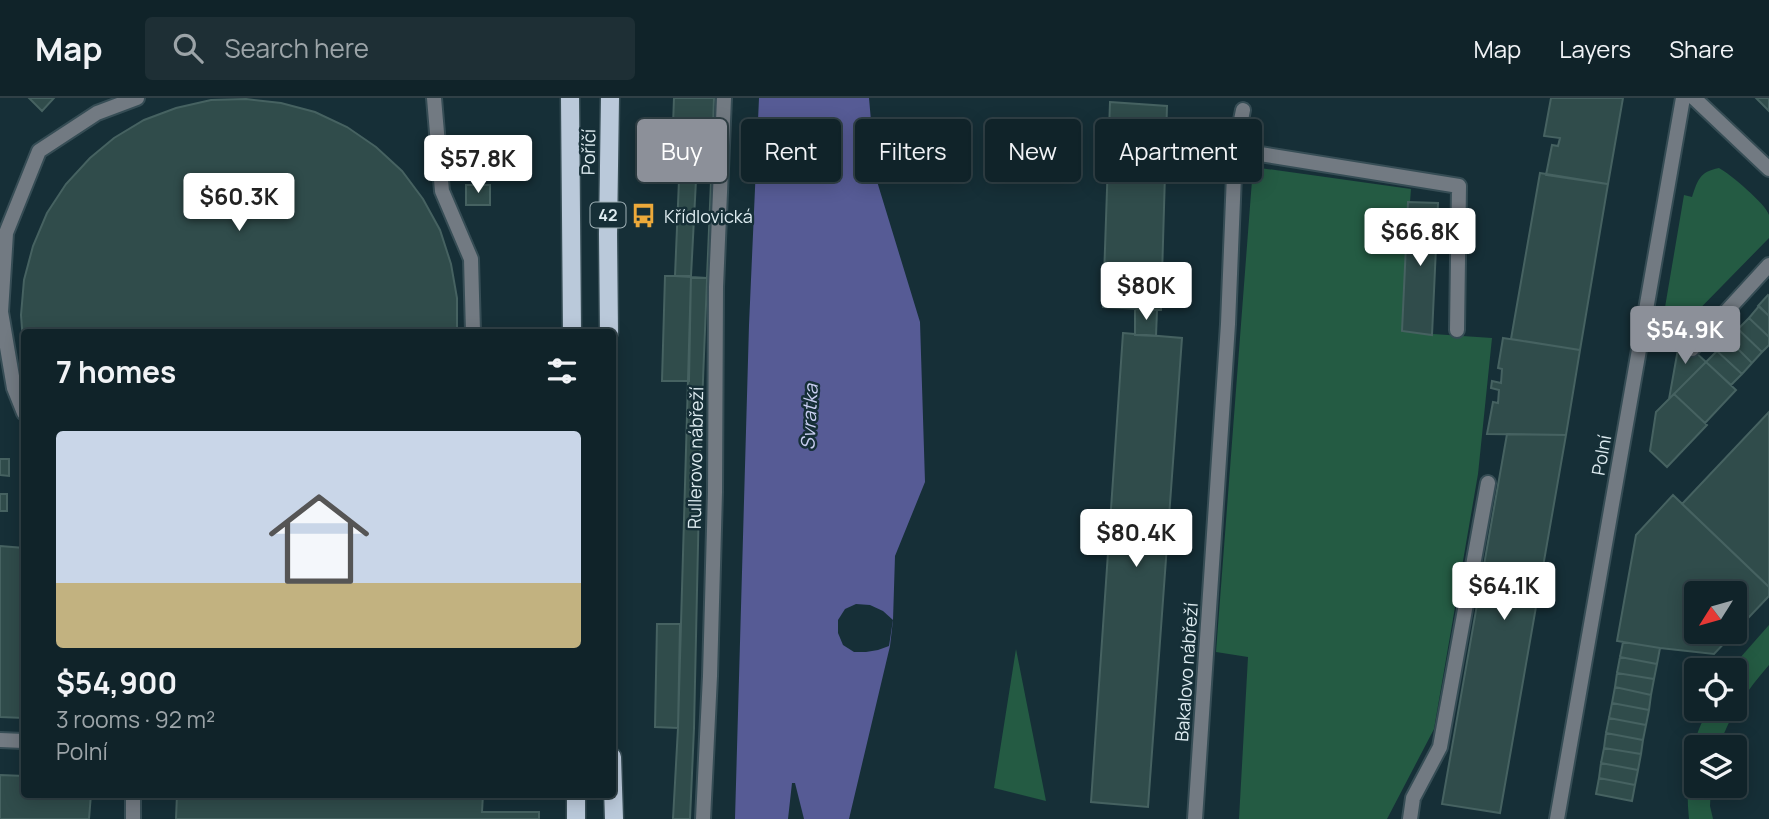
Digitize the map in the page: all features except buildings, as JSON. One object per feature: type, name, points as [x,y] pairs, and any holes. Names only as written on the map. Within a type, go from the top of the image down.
[{"type":"main road","name":"Poříčí","points":[[570,98],[572,329]]},
{"type":"main road","name":"Poříčí","points":[[609,329],[610,98]]},
{"type":"main road","points":[[576,798],[576,819]]},
{"type":"main road","points":[[613,798],[614,819]]},
{"type":"street","points":[[21,405],[14,387],[1,312],[6,233],[39,151],[97,113],[137,98]]},
{"type":"street","points":[[434,98],[442,191],[471,259],[473,329]]},
{"type":"street","name":"Rullerovo nábřeží","points":[[703,819],[710,676],[715,492],[716,287],[724,98]]},
{"type":"street","name":"Polní","points":[[1558,819],[1684,98]]},
{"type":"street","points":[[1695,98],[1769,169]]},
{"type":"street","name":"Bakalovo nábřeží","points":[[1241,119],[1243,110]]},
{"type":"street","points":[[1262,154],[1459,186],[1457,330]]},
{"type":"street","name":"Bakalovo nábřeží","points":[[1195,819],[1228,324],[1234,182]]},
{"type":"street","points":[[1692,349],[1769,265]]},
{"type":"street","points":[[1410,819],[1413,798],[1440,747],[1488,483]]},
{"type":"street","points":[[0,740],[21,740]]},
{"type":"street","points":[[133,798],[133,819]]},
{"type":"green space","points":[[1262,168],[1411,189],[1408,202],[1402,331],[1492,338],[1478,474],[1434,729],[1387,819],[1239,819],[1248,657],[1216,652],[1252,182],[1262,182]]},
{"type":"green space","points":[[1719,168],[1747,190],[1766,210],[1769,215],[1769,238],[1676,333],[1662,325],[1684,195],[1692,197],[1700,178]]},
{"type":"green space","points":[[1769,625],[1769,665],[1747,694],[1747,658],[1740,658]]},
{"type":"green space","points":[[1016,649],[1046,801],[994,788]]},
{"type":"green space","points":[[1730,721],[1724,735],[1697,735],[1702,722]]},
{"type":"green space","points":[[1688,798],[1710,798],[1713,819],[1689,819]]},
{"type":"water","name":"Svratka","points":[[759,98],[869,98],[871,119],[855,119],[855,182],[877,182],[920,322],[925,482],[895,556],[890,646],[849,819],[804,819],[795,783],[792,783],[788,819],[735,819],[755,182],[841,182],[841,119],[758,119]]},
{"type":"pier","points":[[856,604],[870,605],[893,620],[889,646],[854,652],[843,645],[838,633],[838,620],[845,609]]},
{"type":"place","name":"Křídlovická","points":[[644,216]]}]
